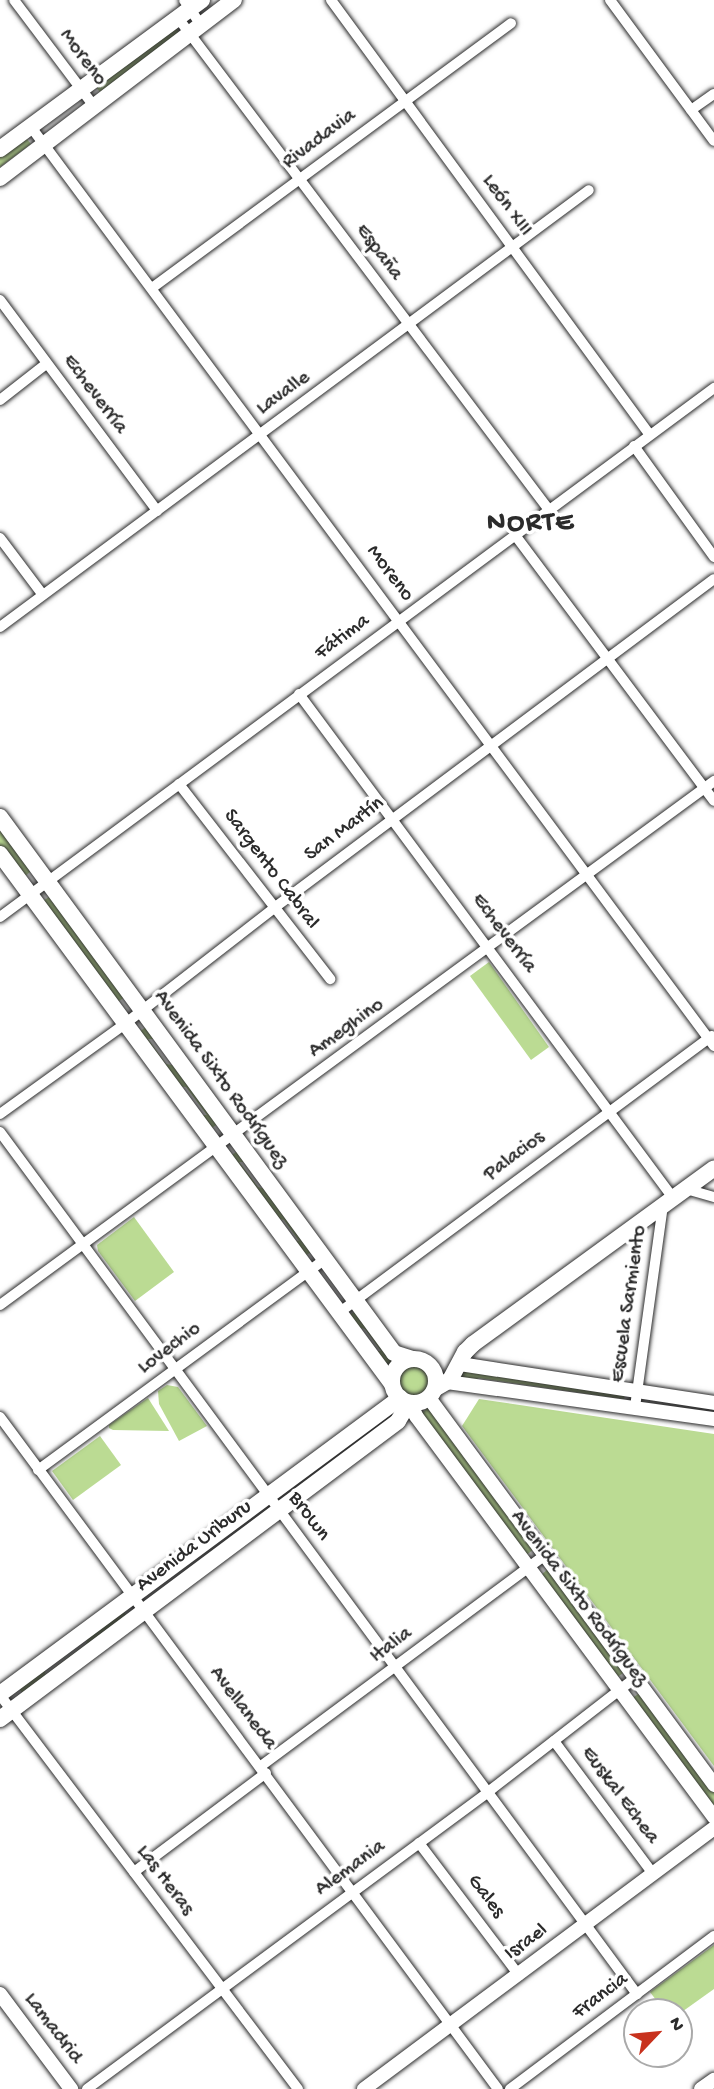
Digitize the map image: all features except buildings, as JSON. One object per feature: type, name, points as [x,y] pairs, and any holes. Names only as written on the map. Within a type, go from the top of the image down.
[{"type":"main road","points":[[0,178],[234,0]]},
{"type":"main road","points":[[0,149],[188,7]]},
{"type":"main road","name":"Avenida Sixto Rodríguez","points":[[0,817],[394,1353],[415,1359]]},
{"type":"main road","name":"Avenida Sixto Rodríguez","points":[[0,854],[403,1397]]},
{"type":"main road","points":[[460,1364],[415,1359],[395,1370],[403,1397],[437,1390],[460,1364],[465,1352],[473,1344],[714,1168]]},
{"type":"main road","points":[[415,1359],[434,1370],[437,1390]]},
{"type":"main road","name":"Avenida Uriburu","points":[[0,1695],[403,1397]]},
{"type":"main road","name":"Avenida Uriburu","points":[[6,1715],[398,1421],[403,1397]]},
{"type":"street","name":"Moreno","points":[[14,0],[94,106]]},
{"type":"street","name":"León XIII","points":[[331,0],[650,435]]},
{"type":"street","points":[[610,0],[714,141]]},
{"type":"street","name":"España","points":[[188,7],[196,29],[300,180],[549,510]]},
{"type":"street","name":"Rivadavia","points":[[152,288],[511,23]]},
{"type":"street","points":[[691,110],[714,94]]},
{"type":"street","name":"Moreno","points":[[31,127],[712,1040]]},
{"type":"street","name":"Lavalle","points":[[0,627],[589,190]]},
{"type":"street","name":"Echeverría","points":[[0,300],[157,511]]},
{"type":"street","points":[[0,400],[46,364]]},
{"type":"street","name":"Fátima","points":[[0,917],[714,388]]},
{"type":"street","points":[[634,446],[714,557]]},
{"type":"street","points":[[516,535],[714,801]]},
{"type":"street","points":[[0,538],[43,595]]},
{"type":"street","name":"San Martín","points":[[0,1114],[126,1023],[274,908],[714,579]]},
{"type":"street","name":"Echeverría","points":[[299,694],[674,1198]]},
{"type":"street","name":"Ameghino","points":[[0,1305],[714,780]]},
{"type":"street","name":"Sargento Cabral","points":[[179,784],[330,979]]},
{"type":"street","name":"Palacios","points":[[340,1312],[611,1110],[712,1040]]},
{"type":"street","name":"Brown","points":[[0,1132],[637,1994]]},
{"type":"street","points":[[674,1198],[714,1197]]},
{"type":"street","name":"Escuela Sarmiento","points":[[635,1408],[674,1198]]},
{"type":"street","name":"Lovechio","points":[[38,1469],[325,1259]]},
{"type":"street","points":[[460,1364],[714,1403]]},
{"type":"street","points":[[437,1390],[635,1408],[714,1419]]},
{"type":"street","name":"Avenida Sixto Rodríguez","points":[[437,1390],[544,1556],[714,1785]]},
{"type":"street","name":"Avenida Sixto Rodríguez","points":[[403,1397],[714,1817]]},
{"type":"street","name":"Avellaneda","points":[[0,1417],[498,2089]]},
{"type":"street","name":"Italia","points":[[134,1872],[396,1667],[544,1556]]},
{"type":"street","name":"Alemania","points":[[87,2089],[488,1792],[635,1678]]},
{"type":"street","name":"Las Heras","points":[[0,1695],[6,1715],[134,1872],[298,2089]]},
{"type":"street","name":"Euskal Echea","points":[[554,1741],[653,1874]]},
{"type":"street","name":"Israel","points":[[364,2089],[714,1828]]},
{"type":"street","name":"Gales","points":[[419,1843],[519,1975]]},
{"type":"street","name":"Francia","points":[[510,2089],[714,1936]]},
{"type":"street","name":"Lamadrid","points":[[0,1994],[71,2089]]},
{"type":"street","points":[[701,2089],[714,2080]]},
{"type":"green space","points":[[175,27],[180,33],[100,92],[95,86]]},
{"type":"green space","points":[[26,138],[31,144],[0,167],[0,157]]},
{"type":"green space","points":[[0,829],[31,871],[23,878],[0,847]]},
{"type":"green space","points":[[49,897],[125,997],[116,1003],[40,903]]},
{"type":"green space","points":[[489,962],[549,1047],[531,1060],[470,976]]},
{"type":"green space","points":[[147,1026],[157,1039],[148,1039],[166,1064],[177,1066],[219,1123],[209,1130],[198,1115],[207,1115],[186,1087],[176,1086],[138,1033]]},
{"type":"green space","points":[[239,1150],[248,1162],[239,1162],[258,1187],[269,1190],[313,1251],[303,1257],[290,1240],[299,1241],[284,1220],[273,1217],[229,1157]]},
{"type":"green space","points":[[134,1217],[174,1272],[135,1301],[98,1251],[97,1245]]},
{"type":"green space","points":[[357,1310],[396,1362],[390,1372],[373,1351],[381,1351],[365,1329],[354,1326],[347,1317]]},
{"type":"green space","points":[[416,1365],[428,1370],[433,1382],[428,1394],[416,1399],[404,1394],[399,1382],[404,1370]]},
{"type":"green space","points":[[463,1368],[625,1395],[624,1399],[479,1378],[471,1382],[456,1378]]},
{"type":"green space","points":[[167,1385],[178,1387],[207,1426],[179,1441],[159,1404],[158,1391]]},
{"type":"green space","points":[[148,1398],[169,1431],[109,1428],[109,1425]]},
{"type":"green space","points":[[479,1399],[714,1434],[714,1766],[462,1426]]},
{"type":"green space","points":[[429,1407],[534,1549],[525,1556],[419,1415]]},
{"type":"green space","points":[[100,1436],[121,1465],[73,1500],[52,1471]]},
{"type":"green space","points":[[549,1568],[626,1671],[616,1678],[540,1576]]},
{"type":"green space","points":[[122,1609],[128,1617],[23,1694],[18,1687],[46,1666],[45,1675],[86,1644],[89,1634]]},
{"type":"green space","points":[[641,1692],[714,1790],[714,1807],[631,1699]]},
{"type":"green space","points":[[714,1945],[714,1989],[693,2004],[693,1998],[654,1998],[650,1992]]},
{"type":"district","name":"NORTE","points":[[531,524]]}]
